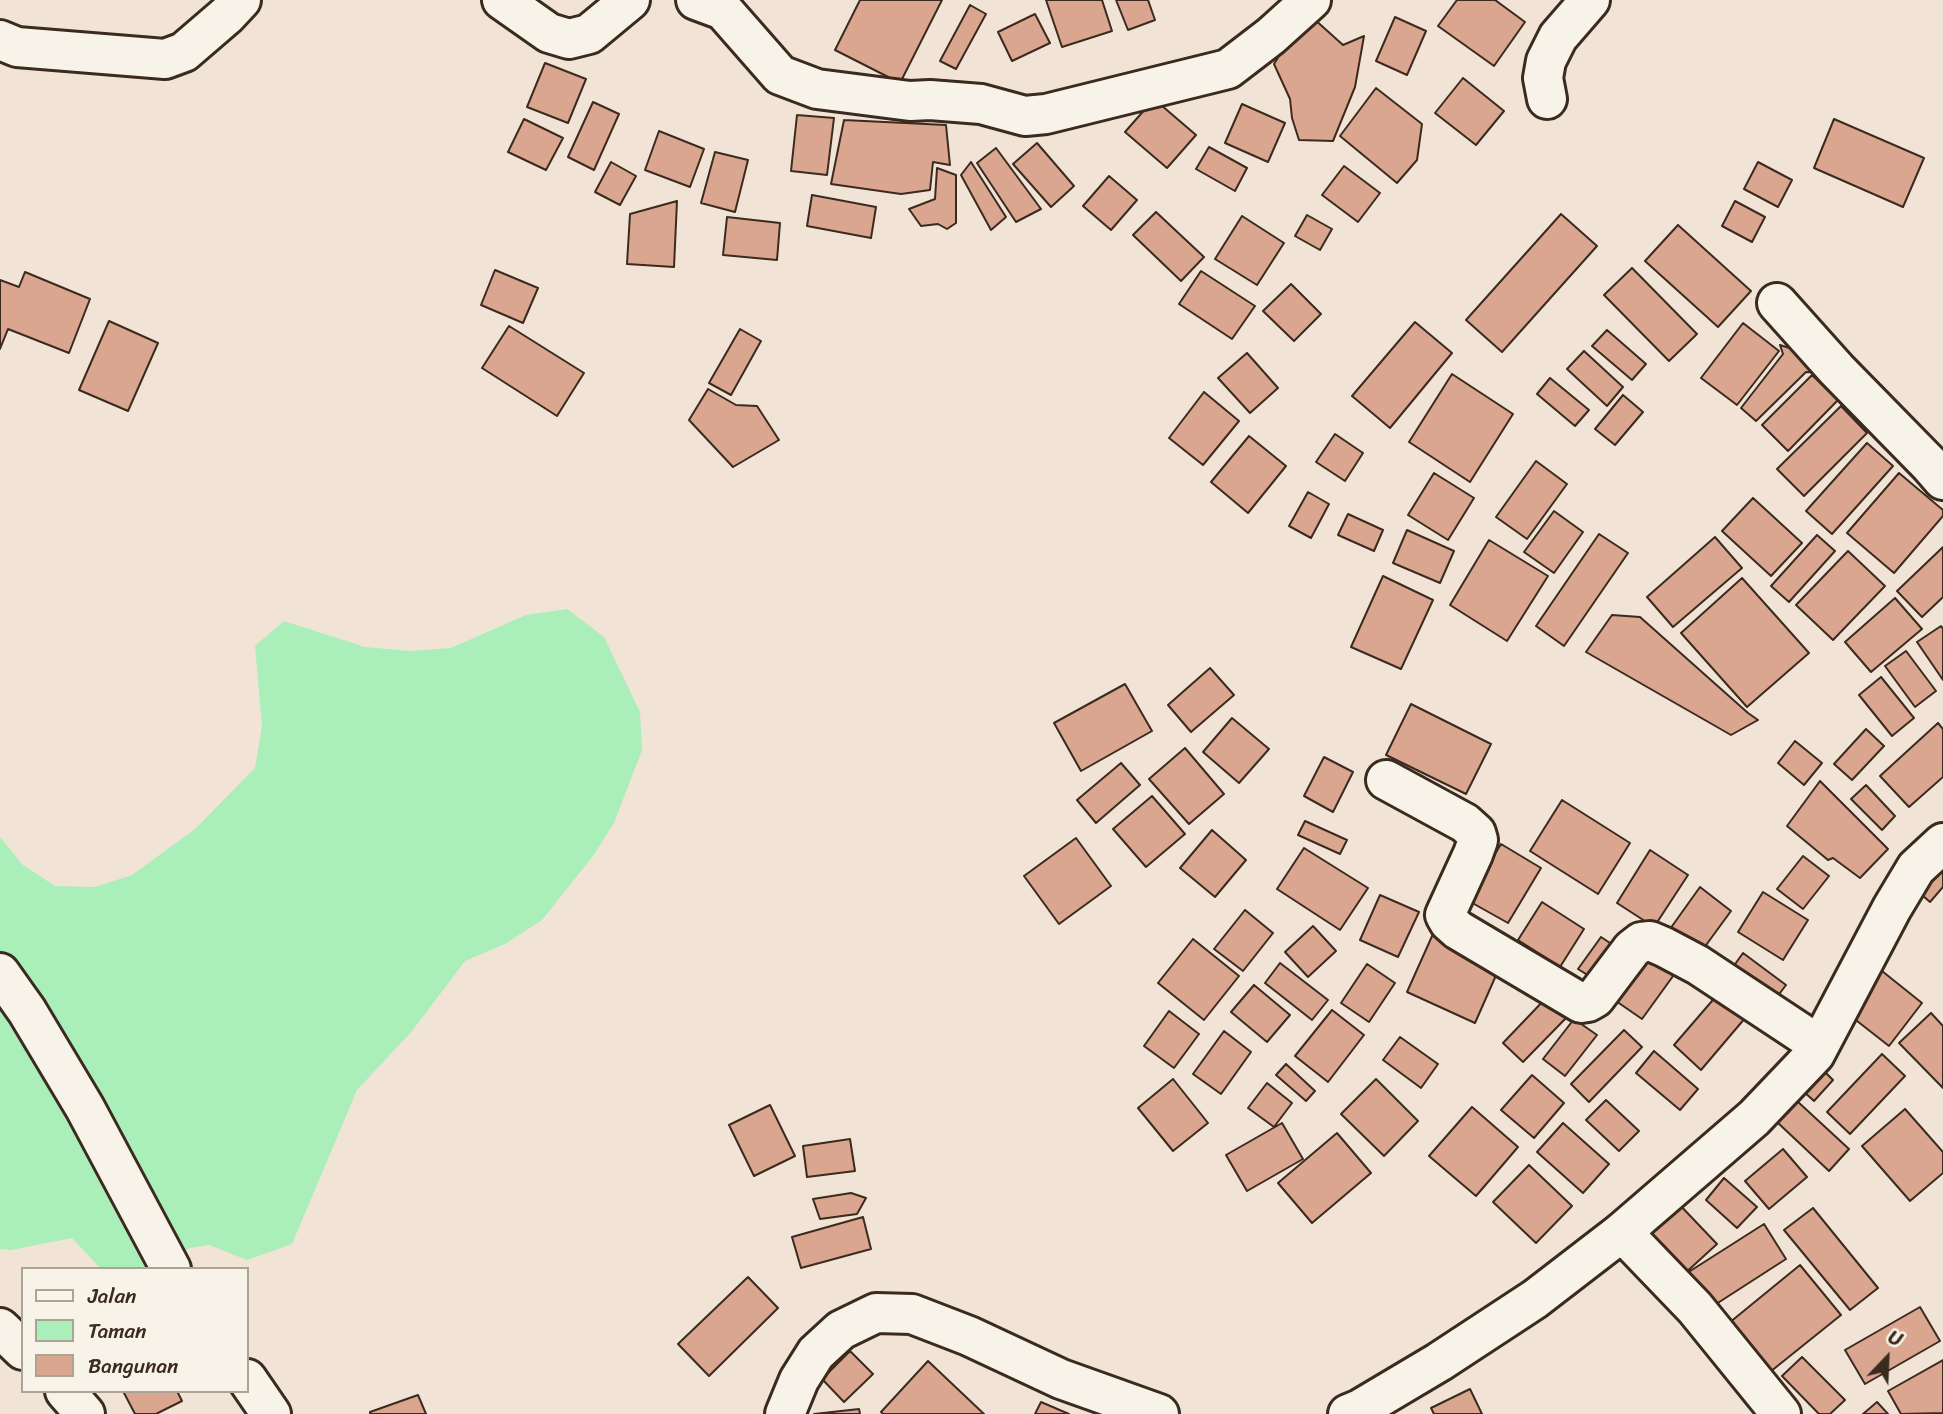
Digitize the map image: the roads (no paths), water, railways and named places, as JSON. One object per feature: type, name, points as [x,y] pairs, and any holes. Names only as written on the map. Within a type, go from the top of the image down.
[{"type":"street","points":[[0,40],[17,47],[165,60],[184,52],[241,0]]},
{"type":"street","points":[[502,0],[549,33],[569,39],[589,34],[630,0]]},
{"type":"street","points":[[696,0],[723,10],[780,75],[817,89],[910,101],[981,104],[1025,116],[1046,114],[1228,69],[1271,36],[1311,0]]},
{"type":"street","points":[[1547,99],[1543,78],[1546,61],[1558,37],[1590,0]]},
{"type":"street","points":[[1777,303],[1943,481]]},
{"type":"street","points":[[1386,780],[1465,823],[1476,833],[1478,840],[1445,915],[1448,922],[1458,930],[1581,1003],[1595,998],[1632,949],[1641,942],[1650,941],[1698,965],[1819,1045]]},
{"type":"street","points":[[1348,1414],[1387,1403],[1439,1362],[1535,1299],[1622,1232],[1754,1118],[1815,1054],[1916,868],[1943,843]]},
{"type":"street","points":[[0,973],[27,1011],[85,1108],[170,1267]]},
{"type":"street","points":[[1622,1232],[1695,1307],[1781,1414]]},
{"type":"street","points":[[785,1414],[799,1380],[816,1353],[841,1330],[876,1313],[912,1314],[969,1336],[1060,1379],[1159,1414]]},
{"type":"street","points":[[0,1328],[21,1348]]},
{"type":"street","points":[[248,1380],[271,1414]]},
{"type":"street","points":[[67,1393],[85,1414]]}]
